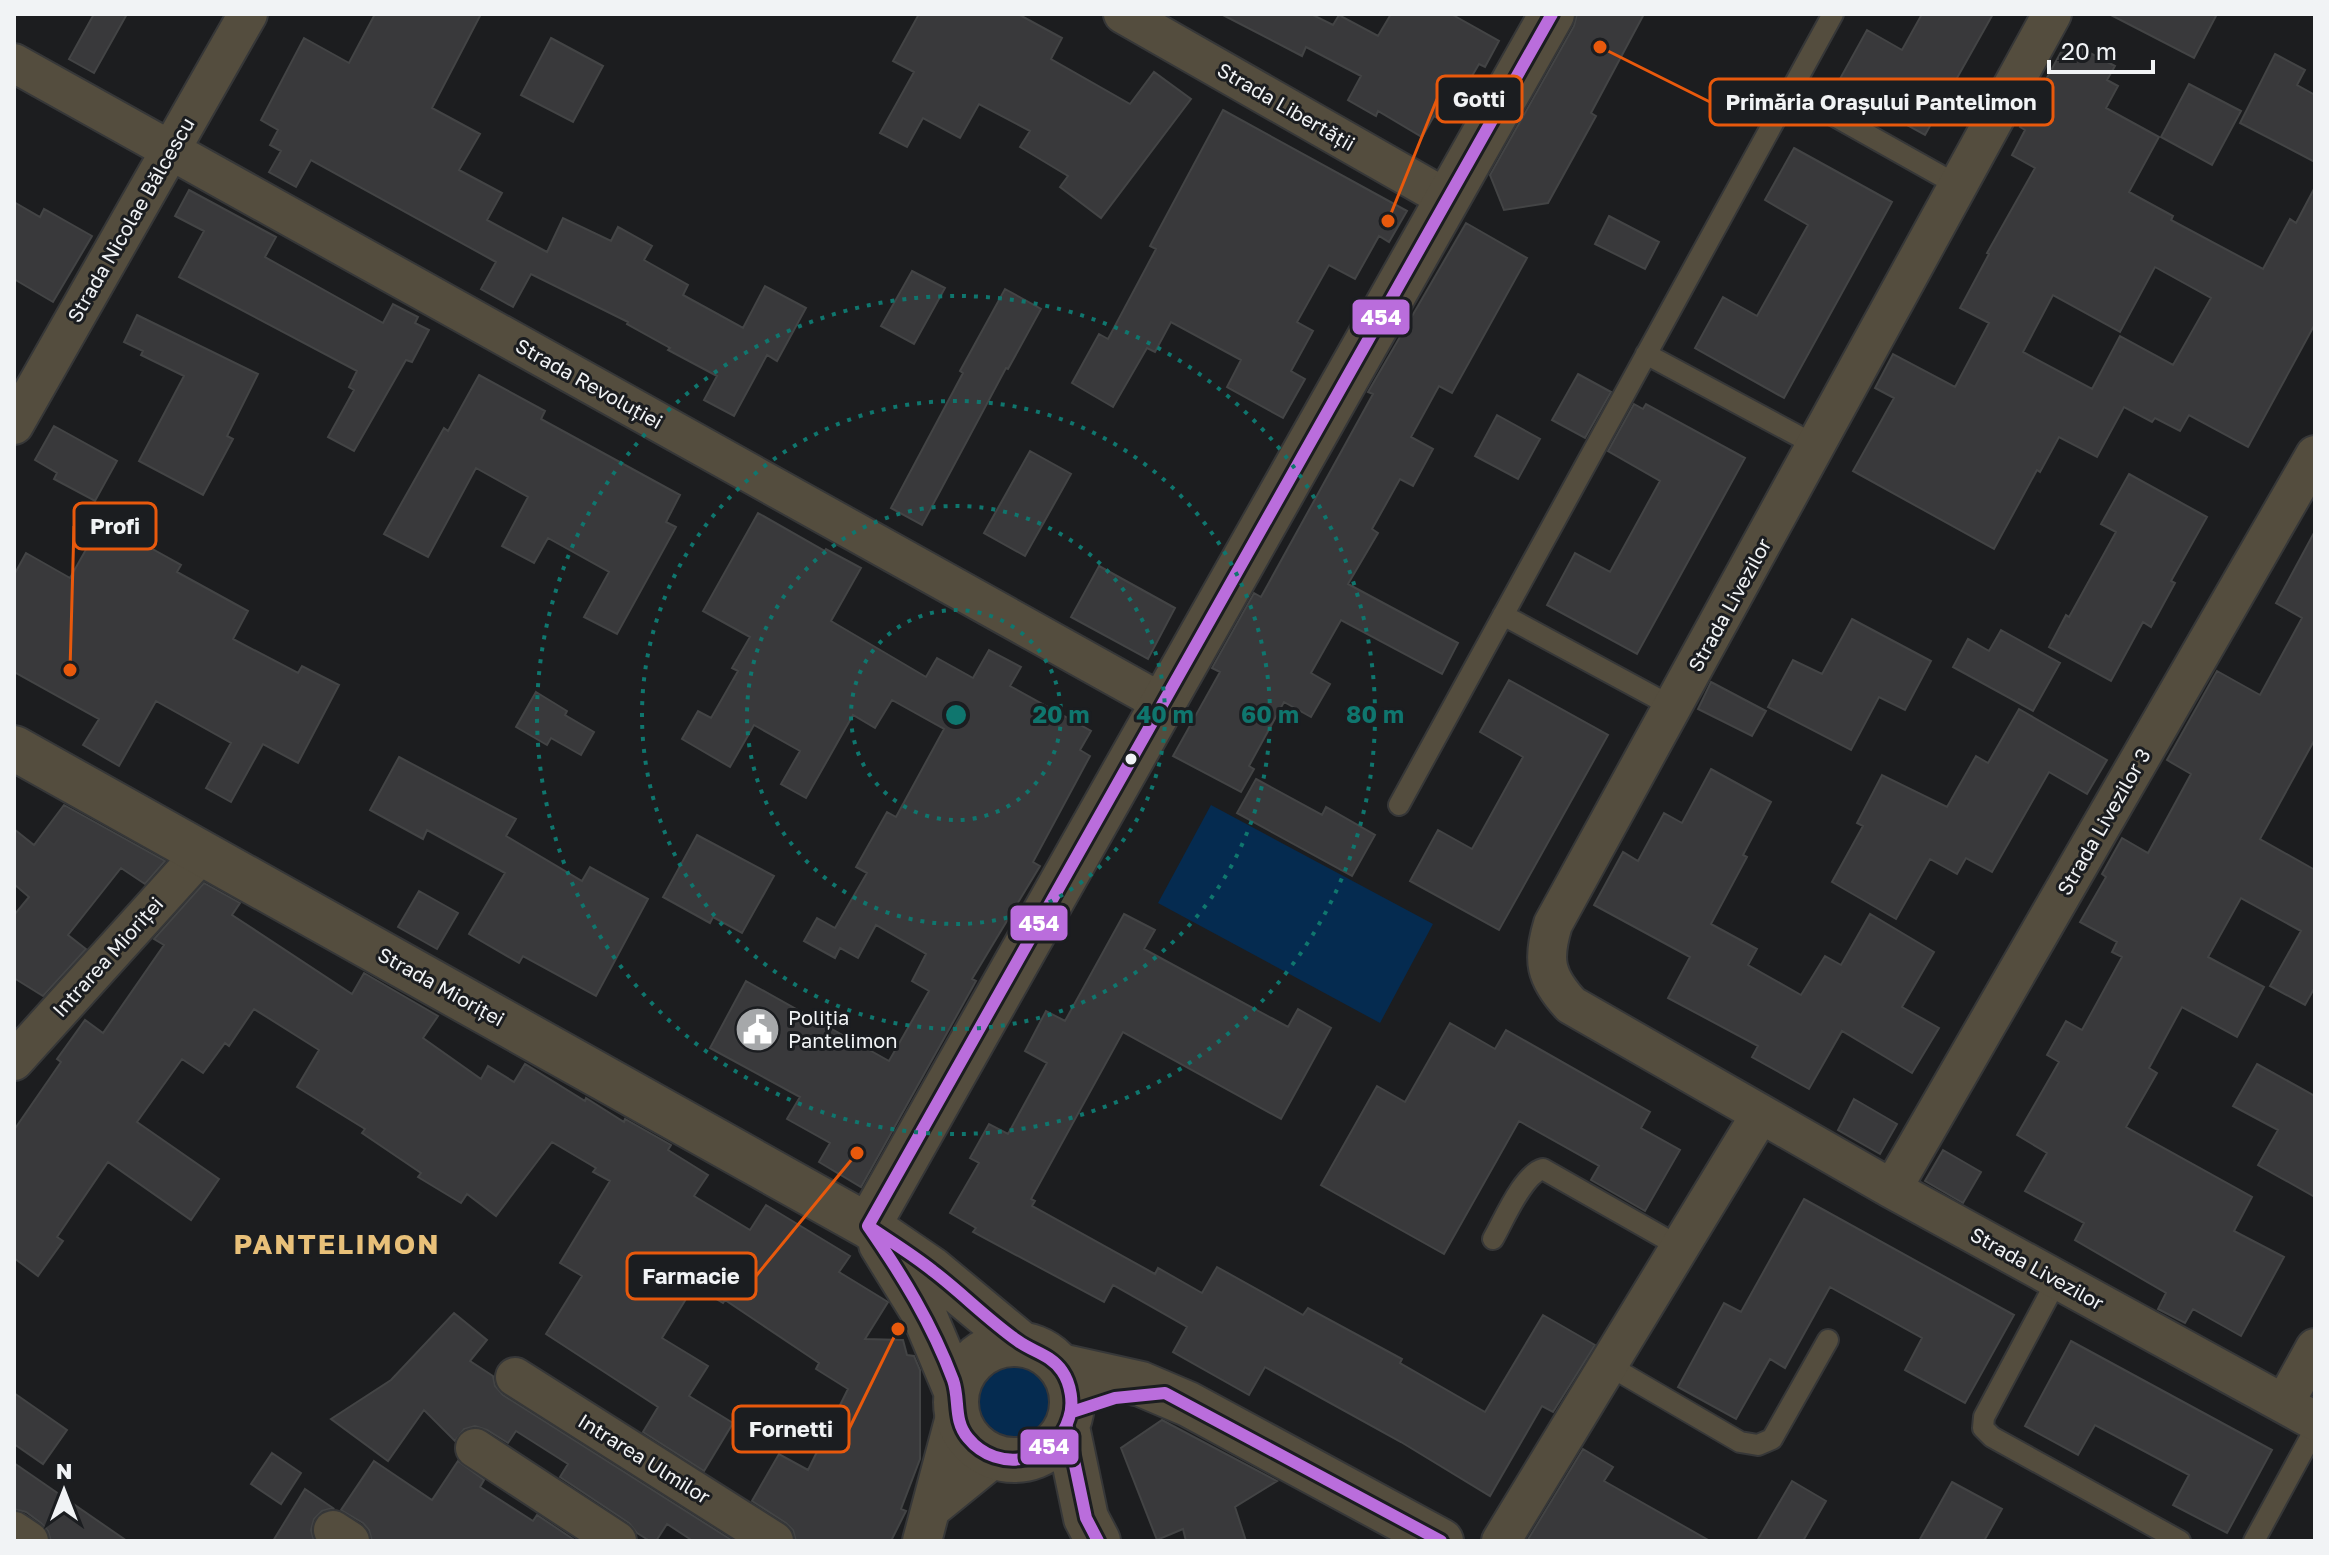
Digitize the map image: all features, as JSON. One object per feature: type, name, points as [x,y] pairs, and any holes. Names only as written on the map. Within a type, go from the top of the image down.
[{"type":"street","name":"Strada Nicolae Bălcescu","points":[[14,425],[248,14]]},
{"type":"street","name":"Strada Libertății","points":[[1123,14],[1449,200]]},
{"type":"street","points":[[868,1226],[1552,14]]},
{"type":"street","name":"Strada Livezilor","points":[[2052,14],[1553,924],[1546,948],[1548,970],[1557,990],[1571,1005],[1892,1189],[2299,1412]]},
{"type":"street","name":"Strada Revoluției","points":[[14,63],[1164,704]]},
{"type":"street","name":"Strada Livezilor 3","points":[[1892,1189],[2315,455]]},
{"type":"street","name":"Strada Mioriței","points":[[14,748],[868,1226],[931,1269],[1020,1343]]},
{"type":"street","name":"Intrarea Mioriței","points":[[14,1061],[202,853]]},
{"type":"street","points":[[1501,1541],[1760,1115]]},
{"type":"street","name":"Strada Mioriței","points":[[868,1226],[923,1312],[956,1402]]},
{"type":"street","points":[[926,1525],[962,1375],[980,1355],[1004,1344],[1020,1343],[1036,1347],[1060,1366],[1068,1380],[1072,1395],[1069,1419],[1092,1529]]},
{"type":"street","points":[[2299,1412],[2315,1348]]},
{"type":"street","points":[[1060,1366],[1117,1377],[1165,1393],[1441,1541]]},
{"type":"street","name":"Intrarea Ulmilor","points":[[515,1377],[774,1541]]},
{"type":"street","points":[[956,1402],[969,1440],[981,1451],[1007,1459],[1034,1457],[1048,1450],[1069,1419],[1115,1398],[1165,1393]]},
{"type":"street","points":[[475,1448],[617,1541]]},
{"type":"street","points":[[926,1525],[1007,1459]]},
{"type":"street","points":[[1007,1459],[1092,1529]]},
{"type":"street","points":[[14,1531],[29,1541]]},
{"type":"lane","points":[[1399,805],[1833,14]]},
{"type":"lane","points":[[1790,91],[1959,186]]},
{"type":"lane","points":[[1646,354],[1817,446]]},
{"type":"lane","points":[[1503,615],[1673,707]]},
{"type":"lane","points":[[1493,1239],[1525,1183],[1534,1171],[1543,1169],[1680,1247]]},
{"type":"lane","points":[[2057,1280],[1984,1417],[1983,1428],[1992,1437],[2180,1541]]},
{"type":"lane","points":[[1608,1365],[1740,1442],[1758,1445],[1772,1439],[1828,1340]]},
{"type":"lane","points":[[2254,1541],[2315,1429]]},
{"type":"shaded area","points":[[1211,805],[1433,924],[1380,1023],[1158,903]]},
{"type":"shaded area","points":[[1014,1367],[1033,1373],[1043,1383],[1049,1402],[1043,1421],[1033,1431],[1014,1437],[995,1431],[985,1421],[979,1402],[985,1383],[995,1373]]},
{"type":"building","points":[[94,14],[127,14],[94,73],[69,59]]},
{"type":"building","points":[[375,14],[481,14],[432,108],[480,134],[459,170],[502,193],[487,220],[547,252],[563,218],[611,241],[618,227],[652,246],[644,260],[688,285],[683,295],[743,328],[765,286],[806,308],[777,361],[767,355],[734,416],[704,400],[717,376],[668,350],[670,348],[628,322],[531,274],[513,307],[481,289],[496,262],[311,160],[296,187],[269,172],[281,151],[270,145],[278,130],[261,120],[304,38],[349,63]]},
{"type":"building","points":[[919,14],[1018,14],[1062,38],[1051,59],[1130,104],[1154,72],[1191,99],[1101,218],[1060,187],[1068,176],[1020,147],[1030,131],[979,104],[960,138],[923,118],[907,147],[880,133],[914,72],[893,61]]},
{"type":"building","points":[[1221,14],[1311,14],[1333,25],[1339,15],[1378,36],[1391,14],[1451,14],[1499,41],[1485,67],[1479,64],[1445,122],[1434,116],[1422,137],[1378,111],[1376,116],[1348,100],[1361,76],[1306,47],[1302,56]]},
{"type":"building","points":[[1577,14],[1644,14],[1591,113],[1596,116],[1548,203],[1504,210],[1490,175],[1574,26]]},
{"type":"building","points":[[1922,14],[1993,14],[1925,135],[1836,86],[1867,30],[1902,50]]},
{"type":"building","points":[[2109,14],[2217,14],[2194,58]]},
{"type":"building","points":[[551,38],[603,66],[573,122],[521,95]]},
{"type":"building","points":[[2067,41],[2115,66],[2107,80],[2118,86],[2106,108],[2159,137],[2129,192],[2173,216],[2171,220],[2263,269],[2290,219],[2296,223],[2315,187],[2315,324],[2248,447],[2189,415],[2180,431],[2155,418],[2152,422],[2124,407],[2097,457],[2059,437],[2040,472],[2037,470],[1994,549],[1853,471],[1894,398],[1875,388],[1893,354],[1955,387],[1989,323],[1960,308],[2035,168],[2012,155],[2025,130],[2020,127]],"holes":[[[2155,267],[2211,298],[2173,365],[2120,336],[2092,389],[2023,352],[2053,295],[2120,332]]]},
{"type":"building","points":[[2275,54],[2305,70],[2297,85],[2315,95],[2315,162],[2240,123]]},
{"type":"building","points":[[2189,84],[2241,111],[2212,165],[2161,137]]},
{"type":"building","points":[[1223,110],[1407,211],[1389,242],[1379,236],[1355,279],[1329,265],[1297,322],[1313,331],[1291,371],[1305,379],[1283,418],[1227,387],[1241,360],[1171,322],[1155,352],[1147,348],[1113,407],[1072,383],[1099,334],[1108,339],[1156,249],[1150,246]]},
{"type":"building","points":[[1794,148],[1892,202],[1784,398],[1695,348],[1723,297],[1757,316],[1808,225],[1765,200]]},
{"type":"building","points":[[189,190],[276,237],[265,257],[383,323],[393,304],[418,317],[415,323],[429,330],[412,362],[406,360],[354,451],[328,437],[354,390],[349,387],[357,371],[179,277],[204,231],[175,216]]},
{"type":"building","points":[[14,202],[40,217],[44,209],[92,236],[53,302],[14,279]]},
{"type":"building","points":[[1609,216],[1659,242],[1645,269],[1595,244]]},
{"type":"building","points":[[1466,223],[1527,258],[1452,393],[1439,386],[1411,437],[1433,449],[1413,486],[1400,479],[1372,529],[1378,533],[1348,584],[1458,643],[1442,674],[1341,620],[1311,673],[1330,684],[1311,717],[1284,702],[1249,766],[1254,769],[1241,792],[1173,756],[1220,672],[1212,668],[1254,593],[1261,597],[1373,394],[1368,392]]},
{"type":"building","points":[[912,271],[945,288],[914,344],[881,326]]},
{"type":"building","points":[[1005,289],[1041,309],[922,525],[891,508]]},
{"type":"building","points":[[137,315],[258,374],[227,436],[233,439],[203,495],[139,461],[184,376],[141,355],[143,351],[124,342]]},
{"type":"building","points":[[1578,374],[1611,392],[1585,438],[1552,420]]},
{"type":"building","points":[[479,375],[545,411],[541,419],[680,495],[666,522],[676,527],[617,634],[584,617],[609,572],[548,538],[534,563],[502,546],[528,497],[476,468],[428,557],[384,534],[444,428],[448,431]]},
{"type":"building","points":[[1634,404],[1643,409],[1646,404],[1745,458],[1637,654],[1547,605],[1575,553],[1610,572],[1660,481],[1608,451]]},
{"type":"building","points":[[1497,415],[1540,439],[1518,479],[1475,456]]},
{"type":"building","points":[[54,426],[117,461],[95,501],[54,479],[57,473],[35,460]]},
{"type":"building","points":[[1030,451],[1071,474],[1025,556],[984,533]]},
{"type":"building","points":[[2129,474],[2207,517],[2171,581],[2175,583],[2151,627],[2143,622],[2111,681],[2049,647],[2116,532],[2101,524]]},
{"type":"building","points":[[758,513],[861,568],[831,621],[926,677],[937,658],[973,678],[989,650],[1021,667],[1010,686],[1091,731],[1080,750],[1090,756],[1033,862],[1040,866],[972,979],[976,981],[861,1187],[819,1162],[830,1143],[787,1119],[800,1097],[710,1048],[746,981],[889,1061],[929,991],[912,981],[926,954],[876,925],[858,958],[840,948],[835,958],[804,941],[817,918],[835,928],[867,873],[856,867],[887,812],[896,817],[944,729],[892,700],[875,728],[853,715],[806,798],[781,784],[800,751],[754,725],[730,767],[682,739],[698,711],[711,718],[738,671],[732,668],[750,637],[703,611]]},
{"type":"building","points":[[102,521],[181,565],[177,572],[248,611],[233,639],[298,673],[302,666],[339,685],[298,763],[263,744],[231,802],[206,788],[231,743],[156,701],[119,766],[83,745],[99,719],[14,672],[14,575],[26,553],[70,578]]},
{"type":"building","points":[[2315,531],[2315,739],[2260,839],[2315,870],[2315,987],[2305,1005],[2270,986],[2301,931],[2241,898],[2208,957],[2264,987],[2237,1037],[2182,1007],[2149,1068],[2157,1073],[2126,1127],[2252,1197],[2234,1231],[2284,1257],[2241,1336],[2193,1309],[2185,1323],[2158,1309],[2166,1293],[2075,1240],[2084,1223],[2025,1191],[2047,1153],[2017,1135],[2059,1062],[2047,1055],[2066,1021],[2082,1030],[2122,957],[2112,952],[2117,942],[2080,922],[2106,877],[2102,874],[2122,838],[2148,853],[2191,774],[2167,760],[2217,671],[2260,695],[2302,618],[2276,603]]},
{"type":"building","points":[[1099,566],[1175,608],[1148,659],[1071,617]]},
{"type":"building","points":[[1852,619],[1931,661],[1905,710],[1879,697],[1851,750],[1768,707],[1793,660],[1822,674]]},
{"type":"building","points":[[2001,630],[2060,663],[2033,711],[1953,667],[1968,639],[1989,651]]},
{"type":"building","points":[[1509,680],[1608,735],[1499,930],[1410,881],[1438,830],[1472,849],[1523,757],[1480,732]]},
{"type":"building","points":[[1711,682],[1766,711],[1752,736],[1698,709]]},
{"type":"building","points":[[536,692],[567,711],[565,715],[594,732],[581,755],[551,738],[547,745],[516,727]]},
{"type":"building","points":[[2019,709],[2107,760],[2087,794],[2049,772],[1992,872],[1966,858],[1957,874],[1930,859],[1896,919],[1832,882],[1863,826],[1857,823],[1882,775],[1947,807],[1976,756],[1988,763]]},
{"type":"building","points":[[399,757],[516,819],[506,836],[582,881],[590,867],[648,899],[596,996],[523,956],[519,963],[469,934],[505,873],[427,830],[423,839],[370,810]]},
{"type":"building","points":[[1711,769],[1771,802],[1743,855],[1747,857],[1711,924],[1757,949],[1748,965],[1801,995],[1825,956],[1841,965],[1870,914],[1934,952],[1902,1007],[1939,1028],[1912,1073],[1842,1031],[1809,1089],[1752,1057],[1758,1046],[1668,998],[1690,957],[1594,905],[1623,852],[1638,861],[1664,813],[1682,823]]},
{"type":"building","points":[[1256,779],[1322,815],[1326,807],[1375,835],[1352,876],[1237,813]]},
{"type":"building","points":[[64,805],[165,861],[145,884],[121,868],[68,935],[86,949],[43,996],[14,978],[14,915],[29,897],[14,884],[14,829],[34,845]]},
{"type":"building","points":[[697,835],[774,876],[742,933],[713,917],[710,923],[663,897]]},
{"type":"building","points":[[204,883],[240,903],[232,915],[352,994],[364,973],[438,1016],[423,1038],[481,1079],[488,1066],[514,1082],[525,1064],[585,1101],[586,1098],[624,1122],[625,1119],[671,1145],[668,1150],[708,1175],[694,1196],[750,1230],[766,1205],[850,1256],[839,1272],[888,1302],[865,1339],[903,1340],[907,1355],[914,1356],[920,1370],[920,1459],[901,1509],[906,1511],[891,1541],[796,1541],[793,1530],[786,1523],[752,1501],[779,1454],[808,1470],[848,1389],[816,1369],[819,1363],[725,1300],[723,1303],[694,1286],[662,1338],[708,1366],[689,1396],[733,1423],[704,1471],[643,1432],[658,1407],[546,1334],[582,1276],[560,1263],[610,1181],[593,1172],[596,1168],[552,1142],[496,1216],[467,1194],[461,1203],[418,1177],[421,1173],[362,1133],[365,1129],[297,1087],[319,1050],[254,1009],[229,1046],[225,1043],[203,1073],[182,1059],[137,1122],[219,1179],[191,1220],[108,1162],[57,1237],[63,1241],[38,1276],[14,1258],[14,1130],[61,1062],[57,1059],[85,1020],[103,1033],[164,945],[154,939]]},
{"type":"building","points":[[419,891],[458,913],[437,949],[398,927]]},
{"type":"building","points":[[1124,914],[1155,930],[1144,949],[1288,1027],[1298,1009],[1331,1028],[1281,1119],[1123,1032],[1031,1199],[1035,1201],[1032,1206],[1155,1274],[1158,1268],[1202,1293],[1217,1267],[1303,1315],[1308,1308],[1402,1359],[1400,1363],[1485,1412],[1543,1315],[1595,1345],[1553,1412],[1542,1406],[1490,1496],[1401,1442],[1265,1367],[1249,1395],[1173,1352],[1187,1327],[1113,1285],[1104,1302],[973,1232],[976,1228],[950,1213],[979,1163],[970,1158],[989,1124],[1008,1134],[1047,1063],[1025,1051],[1046,1011],[1065,1021]]},
{"type":"building","points":[[1450,1023],[1495,1049],[1506,1030],[1650,1112],[1641,1128],[1680,1150],[1645,1211],[1591,1180],[1599,1166],[1519,1121],[1444,1254],[1321,1185],[1377,1086],[1405,1102]]},
{"type":"building","points":[[2257,1064],[2315,1096],[2315,1197],[2258,1165],[2278,1130],[2233,1106]]},
{"type":"building","points":[[1854,1099],[1897,1124],[1880,1154],[1838,1130]]},
{"type":"building","points":[[1943,1150],[1981,1172],[1963,1203],[1925,1181]]},
{"type":"building","points":[[1804,1199],[2014,1315],[1965,1403],[1905,1370],[1922,1338],[1830,1287],[1785,1368],[1770,1359],[1736,1419],[1678,1387],[1724,1303],[1741,1312]]},
{"type":"building","points":[[454,1313],[487,1340],[470,1361],[493,1376],[495,1386],[503,1395],[733,1541],[693,1541],[667,1524],[656,1541],[650,1541],[629,1523],[560,1477],[568,1464],[516,1431],[508,1443],[475,1426],[464,1429],[455,1441],[424,1410],[388,1461],[331,1419],[391,1380]]},
{"type":"building","points":[[2071,1341],[2272,1450],[2227,1533],[2173,1505],[2189,1475],[2095,1425],[2078,1455],[2025,1426]]},
{"type":"building","points":[[14,1393],[67,1430],[43,1464],[14,1444]]},
{"type":"building","points":[[1162,1420],[1277,1481],[1235,1507],[1246,1541],[1186,1541],[1183,1529],[1157,1540],[1121,1448]]},
{"type":"building","points":[[1583,1449],[1613,1467],[1604,1481],[1710,1541],[1527,1541]]},
{"type":"building","points":[[272,1453],[301,1473],[281,1504],[251,1484]]},
{"type":"building","points":[[374,1461],[432,1500],[458,1461],[484,1480],[480,1487],[533,1521],[537,1515],[576,1541],[372,1541],[363,1523],[341,1510]]},
{"type":"building","points":[[14,1463],[127,1541],[51,1541],[41,1523],[26,1512],[14,1509]]},
{"type":"building","points":[[1792,1481],[1826,1501],[1803,1541],[1757,1541]]},
{"type":"building","points":[[1952,1482],[2002,1509],[1984,1541],[1919,1541]]},
{"type":"building","points":[[305,1489],[333,1508],[322,1511],[314,1519],[311,1530],[314,1541],[273,1541]]},
{"type":"transit line","name":"454","points":[[868,1226],[1552,14]]},
{"type":"transit line","name":"454","points":[[868,1226],[944,1279],[1007,1333],[1057,1365],[1068,1382],[1071,1407],[1062,1433],[1052,1445],[1039,1453],[1010,1460],[980,1450],[968,1438],[960,1424],[953,1380],[936,1339],[904,1281],[868,1226]]},
{"type":"transit line","name":"454","points":[[1072,1412],[1115,1398],[1165,1393],[1441,1541]]},
{"type":"transit line","name":"454","points":[[1067,1427],[1086,1518],[1098,1541]]},
{"type":"place","name":"Primăria Orașului Pantelimon","points":[[1600,47]]},
{"type":"place","name":"Gotti","points":[[1388,221]]},
{"type":"place","name":"Profi","points":[[70,670]]},
{"type":"place","name":"Poliția Pantelimon","points":[[757,1030]]},
{"type":"place","name":"Farmacie","points":[[857,1153]]},
{"type":"place","name":"Fornetti","points":[[898,1329]]},
{"type":"district","name":"PANTELIMON","points":[[337,1244]]}]
